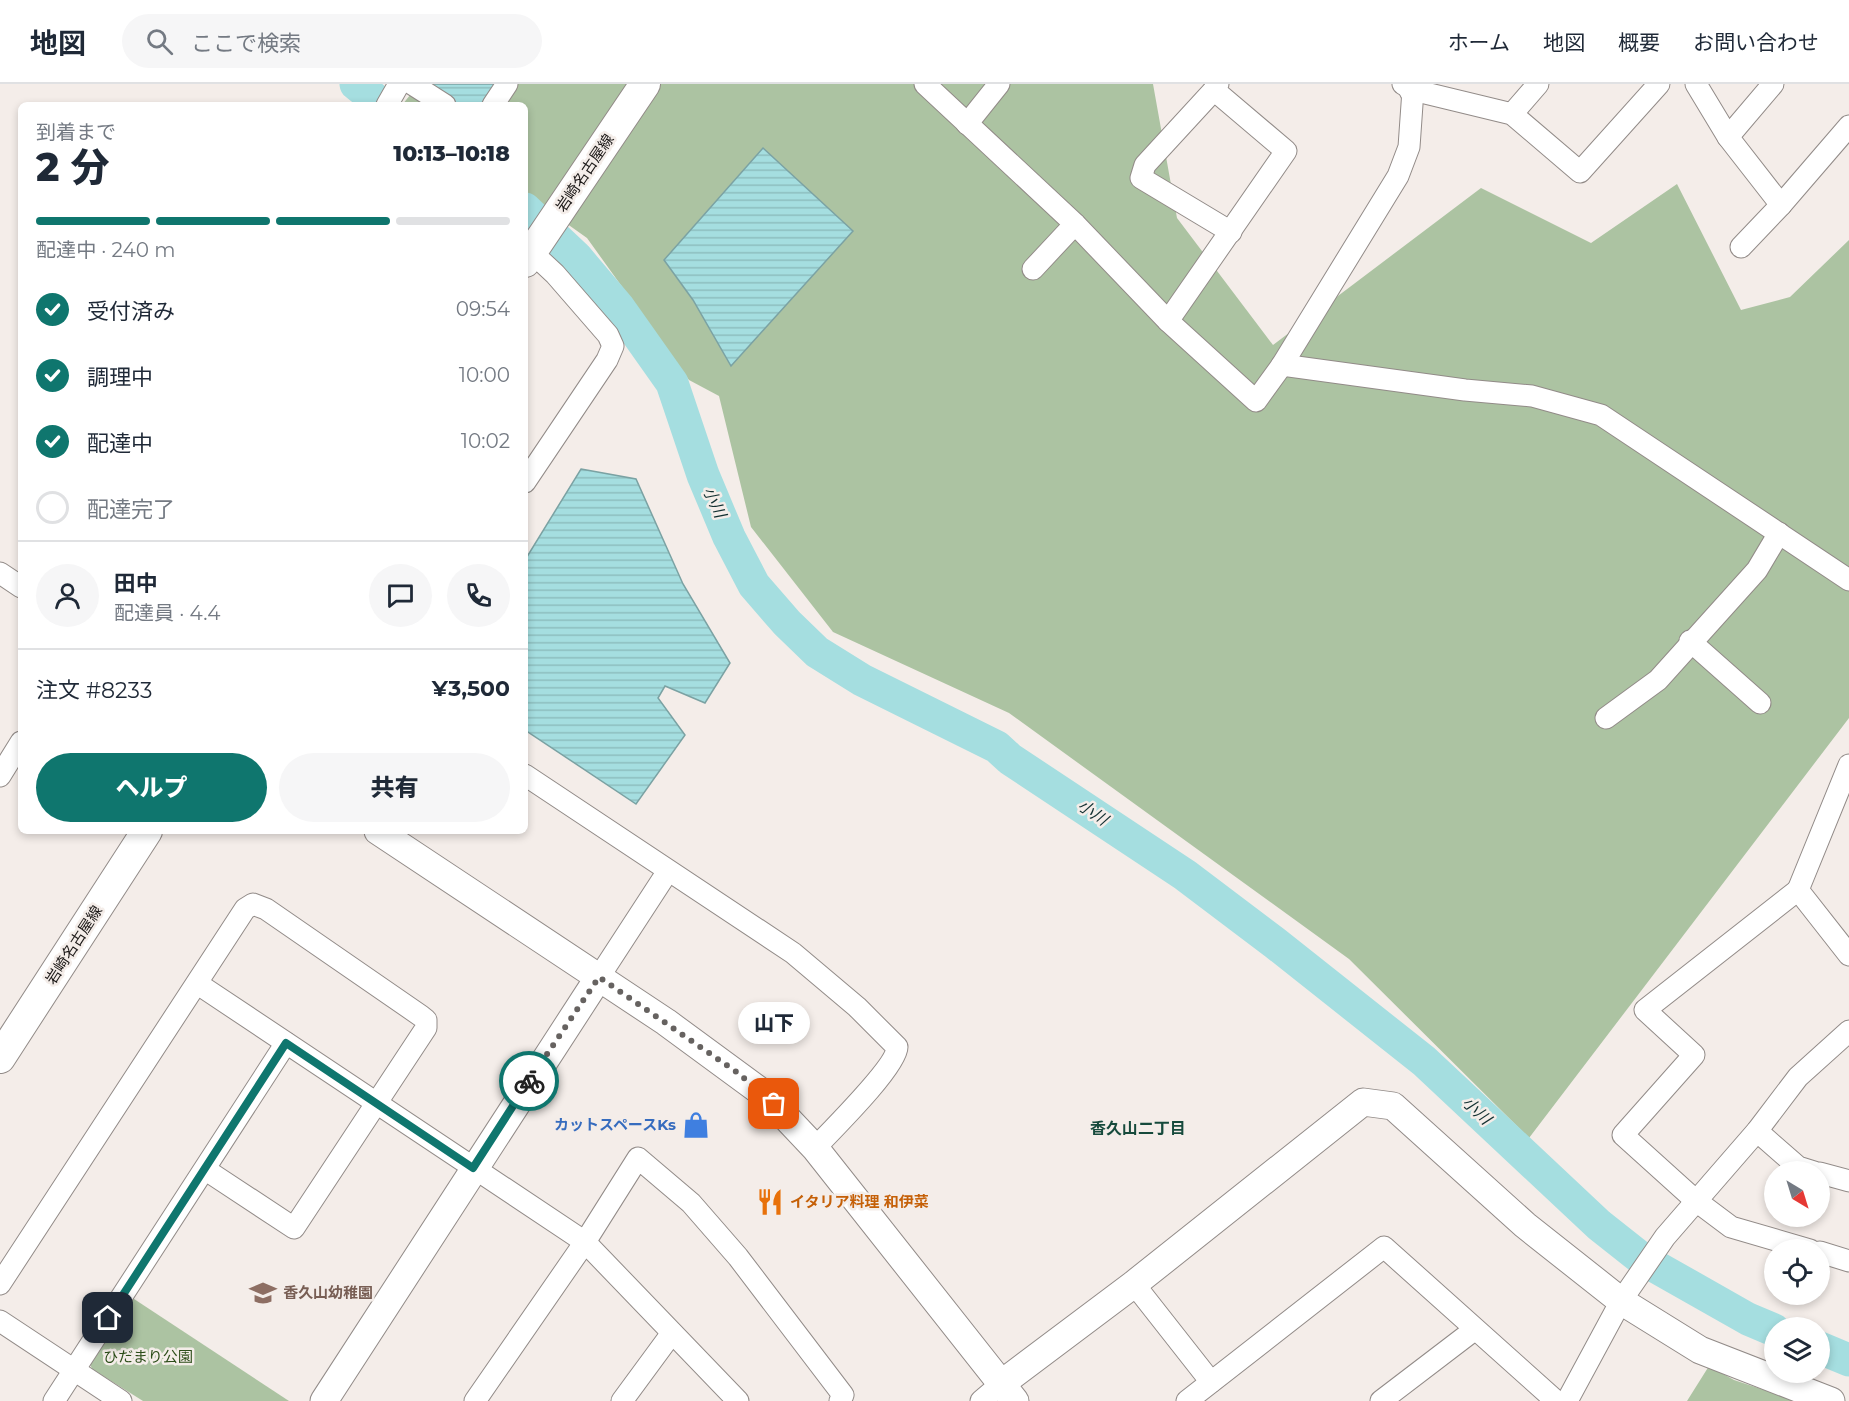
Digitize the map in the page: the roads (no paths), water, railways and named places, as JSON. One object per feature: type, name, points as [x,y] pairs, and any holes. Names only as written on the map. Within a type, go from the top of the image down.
[{"type":"main road","name":"岩崎名古屋線","points":[[531,250],[645,84]]},
{"type":"main road","name":"岩崎名古屋線","points":[[0,1058],[145,834]]},
{"type":"street","points":[[495,102],[507,84]]},
{"type":"street","points":[[925,84],[1075,224],[1168,321],[1256,401],[1282,365],[1398,176],[1409,147],[1411,86],[1512,114],[1580,172],[1659,84]]},
{"type":"street","points":[[967,124],[999,84]]},
{"type":"street","points":[[1512,114],[1538,84]]},
{"type":"street","points":[[1696,84],[1728,137],[1781,205]]},
{"type":"street","points":[[1728,137],[1773,84]]},
{"type":"street","points":[[1168,321],[1231,232],[1286,151],[1216,87],[1145,165],[1142,178],[1231,232]]},
{"type":"street","points":[[398,92],[434,102]]},
{"type":"street","points":[[1741,247],[1781,205],[1849,126]]},
{"type":"street","points":[[1033,269],[1075,224]]},
{"type":"street","points":[[528,478],[607,360],[613,346],[608,334],[531,250]]},
{"type":"street","points":[[1282,365],[1465,390],[1532,396],[1601,415],[1849,580]]},
{"type":"street","points":[[1606,718],[1658,680],[1690,641],[1757,570],[1779,533]]},
{"type":"street","points":[[0,573],[18,585]]},
{"type":"street","points":[[1690,641],[1760,703]]},
{"type":"street","points":[[0,776],[18,747]]},
{"type":"street","points":[[1772,1239],[1731,1227],[1695,1200],[1623,1135],[1694,1055],[1645,1010],[1798,890],[1849,765]]},
{"type":"street","points":[[528,777],[801,959],[857,1007],[897,1047],[897,1055],[883,1074],[815,1148]]},
{"type":"street","points":[[383,834],[599,977],[738,1073],[764,1094],[815,1148],[999,1395],[1134,1284],[1363,1102],[1394,1106],[1525,1225],[1621,1300],[1700,1350],[1832,1401]]},
{"type":"street","points":[[324,1401],[473,1168],[668,871]]},
{"type":"street","points":[[1798,890],[1849,955]]},
{"type":"street","points":[[0,1284],[245,909],[254,904],[266,909],[426,1020],[426,1028],[374,1103],[294,1228],[206,1170]]},
{"type":"street","points":[[198,984],[585,1242],[738,1401]]},
{"type":"street","points":[[1567,1401],[1621,1300],[1665,1237],[1757,1131],[1798,1077],[1849,1030]]},
{"type":"street","points":[[54,1401],[206,1170],[286,1043]]},
{"type":"street","points":[[1757,1131],[1791,1161]]},
{"type":"street","points":[[475,1401],[585,1242],[638,1158],[692,1203],[738,1257],[843,1395],[840,1401]]},
{"type":"street","points":[[1830,1176],[1849,1181]]},
{"type":"street","points":[[1187,1401],[1384,1246],[1474,1330],[1556,1401]]},
{"type":"street","points":[[1830,1255],[1849,1261]]},
{"type":"street","points":[[1134,1284],[1212,1382]]},
{"type":"street","points":[[0,1321],[121,1401]]},
{"type":"street","points":[[1381,1401],[1474,1330]]},
{"type":"street","points":[[622,1401],[672,1333]]},
{"type":"water","points":[[428,84],[496,84],[486,102],[453,102]]},
{"type":"water","points":[[763,148],[853,231],[731,366],[693,300],[664,260]]},
{"type":"water","points":[[581,469],[636,479],[683,584],[730,663],[705,703],[665,686],[658,698],[685,735],[636,804],[528,732],[528,555]]},
{"type":"waterway","name":"小川","points":[[356,84],[378,102]]},
{"type":"waterway","name":"小川","points":[[528,212],[576,257],[619,308],[672,383],[703,475],[729,537],[754,585],[787,623],[817,652],[862,680],[997,747],[1010,759],[1185,875],[1424,1061],[1599,1225],[1642,1259],[1764,1326]]},
{"type":"waterway","name":"小川","points":[[1830,1352],[1849,1360]]},
{"type":"place","name":"山下","points":[[774,1104]]},
{"type":"place","name":"カットスペースKs","points":[[696,1125]]},
{"type":"place","name":"イタリア料理 和伊菜","points":[[770,1202]]},
{"type":"place","name":"香久山幼稚園","points":[[263,1293]]},
{"type":"district","name":"香久山二丁目","points":[[1138,1128]]},
{"type":"park label","name":"ひだまり公園","points":[[148,1357]]}]
